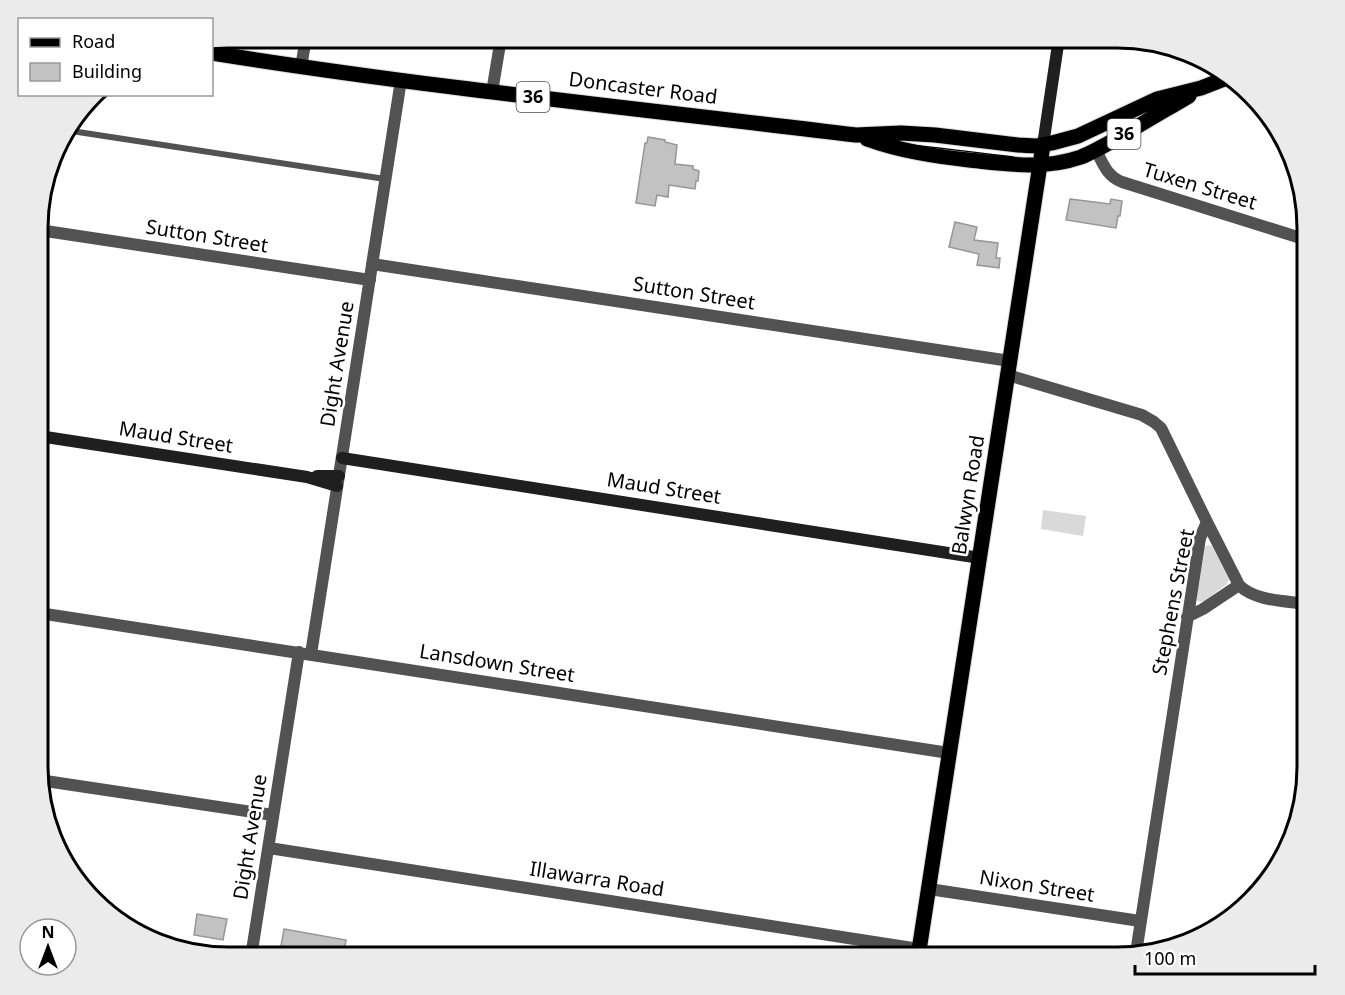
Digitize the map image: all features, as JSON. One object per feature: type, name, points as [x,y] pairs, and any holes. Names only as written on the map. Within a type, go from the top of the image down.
[{"type":"main road","name":"Doncaster Road","points":[[213,52],[301,67],[492,92],[856,135],[935,135],[1018,145],[1060,142],[1078,136],[1156,99],[1201,88],[1220,81]]},
{"type":"main road","name":"Doncaster Road","points":[[856,135],[930,155],[1041,166],[1079,158],[1096,150],[1201,88]]},
{"type":"main road","name":"Balwyn Road","points":[[920,947],[1043,145]]},
{"type":"street","points":[[301,67],[304,48]]},
{"type":"street","points":[[492,92],[499,48]]},
{"type":"street","name":"Balwyn Road","points":[[1043,145],[1058,48]]},
{"type":"street","name":"Dight Avenue","points":[[253,947],[273,815],[342,458],[401,80]]},
{"type":"street","name":"Tuxen Street","points":[[1096,150],[1111,177],[1122,182],[1297,237]]},
{"type":"street","name":"Sutton Street","points":[[48,231],[370,280]]},
{"type":"street","name":"Sutton Street","points":[[372,264],[1009,368]]},
{"type":"street","name":"Stephens Street","points":[[1009,368],[1142,415],[1154,422],[1161,428],[1208,522],[1200,538],[1137,946]]},
{"type":"street","name":"Maud Street","points":[[48,437],[338,481]]},
{"type":"street","name":"Maud Street","points":[[342,458],[980,558]]},
{"type":"street","points":[[1208,522],[1239,585],[1250,594],[1297,602]]},
{"type":"street","points":[[1187,617],[1239,585]]},
{"type":"street","name":"Lansdown Street","points":[[48,614],[949,753]]},
{"type":"street","points":[[48,781],[273,815]]},
{"type":"street","name":"Illawarra Road","points":[[269,848],[882,947]]},
{"type":"street","name":"Nixon Street","points":[[929,889],[1140,921]]},
{"type":"lane","points":[[76,132],[385,179]]},
{"type":"shaded area","points":[[1043,510],[1086,516],[1083,536],[1041,529]]},
{"type":"shaded area","points":[[1212,546],[1229,579],[1227,584],[1200,602],[1197,598],[1205,547]]},
{"type":"building","points":[[648,137],[677,145],[675,164],[693,166],[693,169],[699,171],[695,189],[669,185],[668,197],[657,195],[655,206],[636,203],[645,143]]},
{"type":"building","points":[[1070,199],[1110,204],[1111,199],[1122,201],[1116,228],[1066,220]]},
{"type":"building","points":[[955,222],[977,227],[974,240],[998,243],[996,258],[1000,258],[999,268],[977,265],[979,254],[949,247]]},
{"type":"building","points":[[197,914],[227,919],[223,940],[194,935]]},
{"type":"building","points":[[284,929],[346,940],[345,947],[281,946]]},
{"type":"tram line","points":[[213,56],[512,98],[1013,157]]}]
